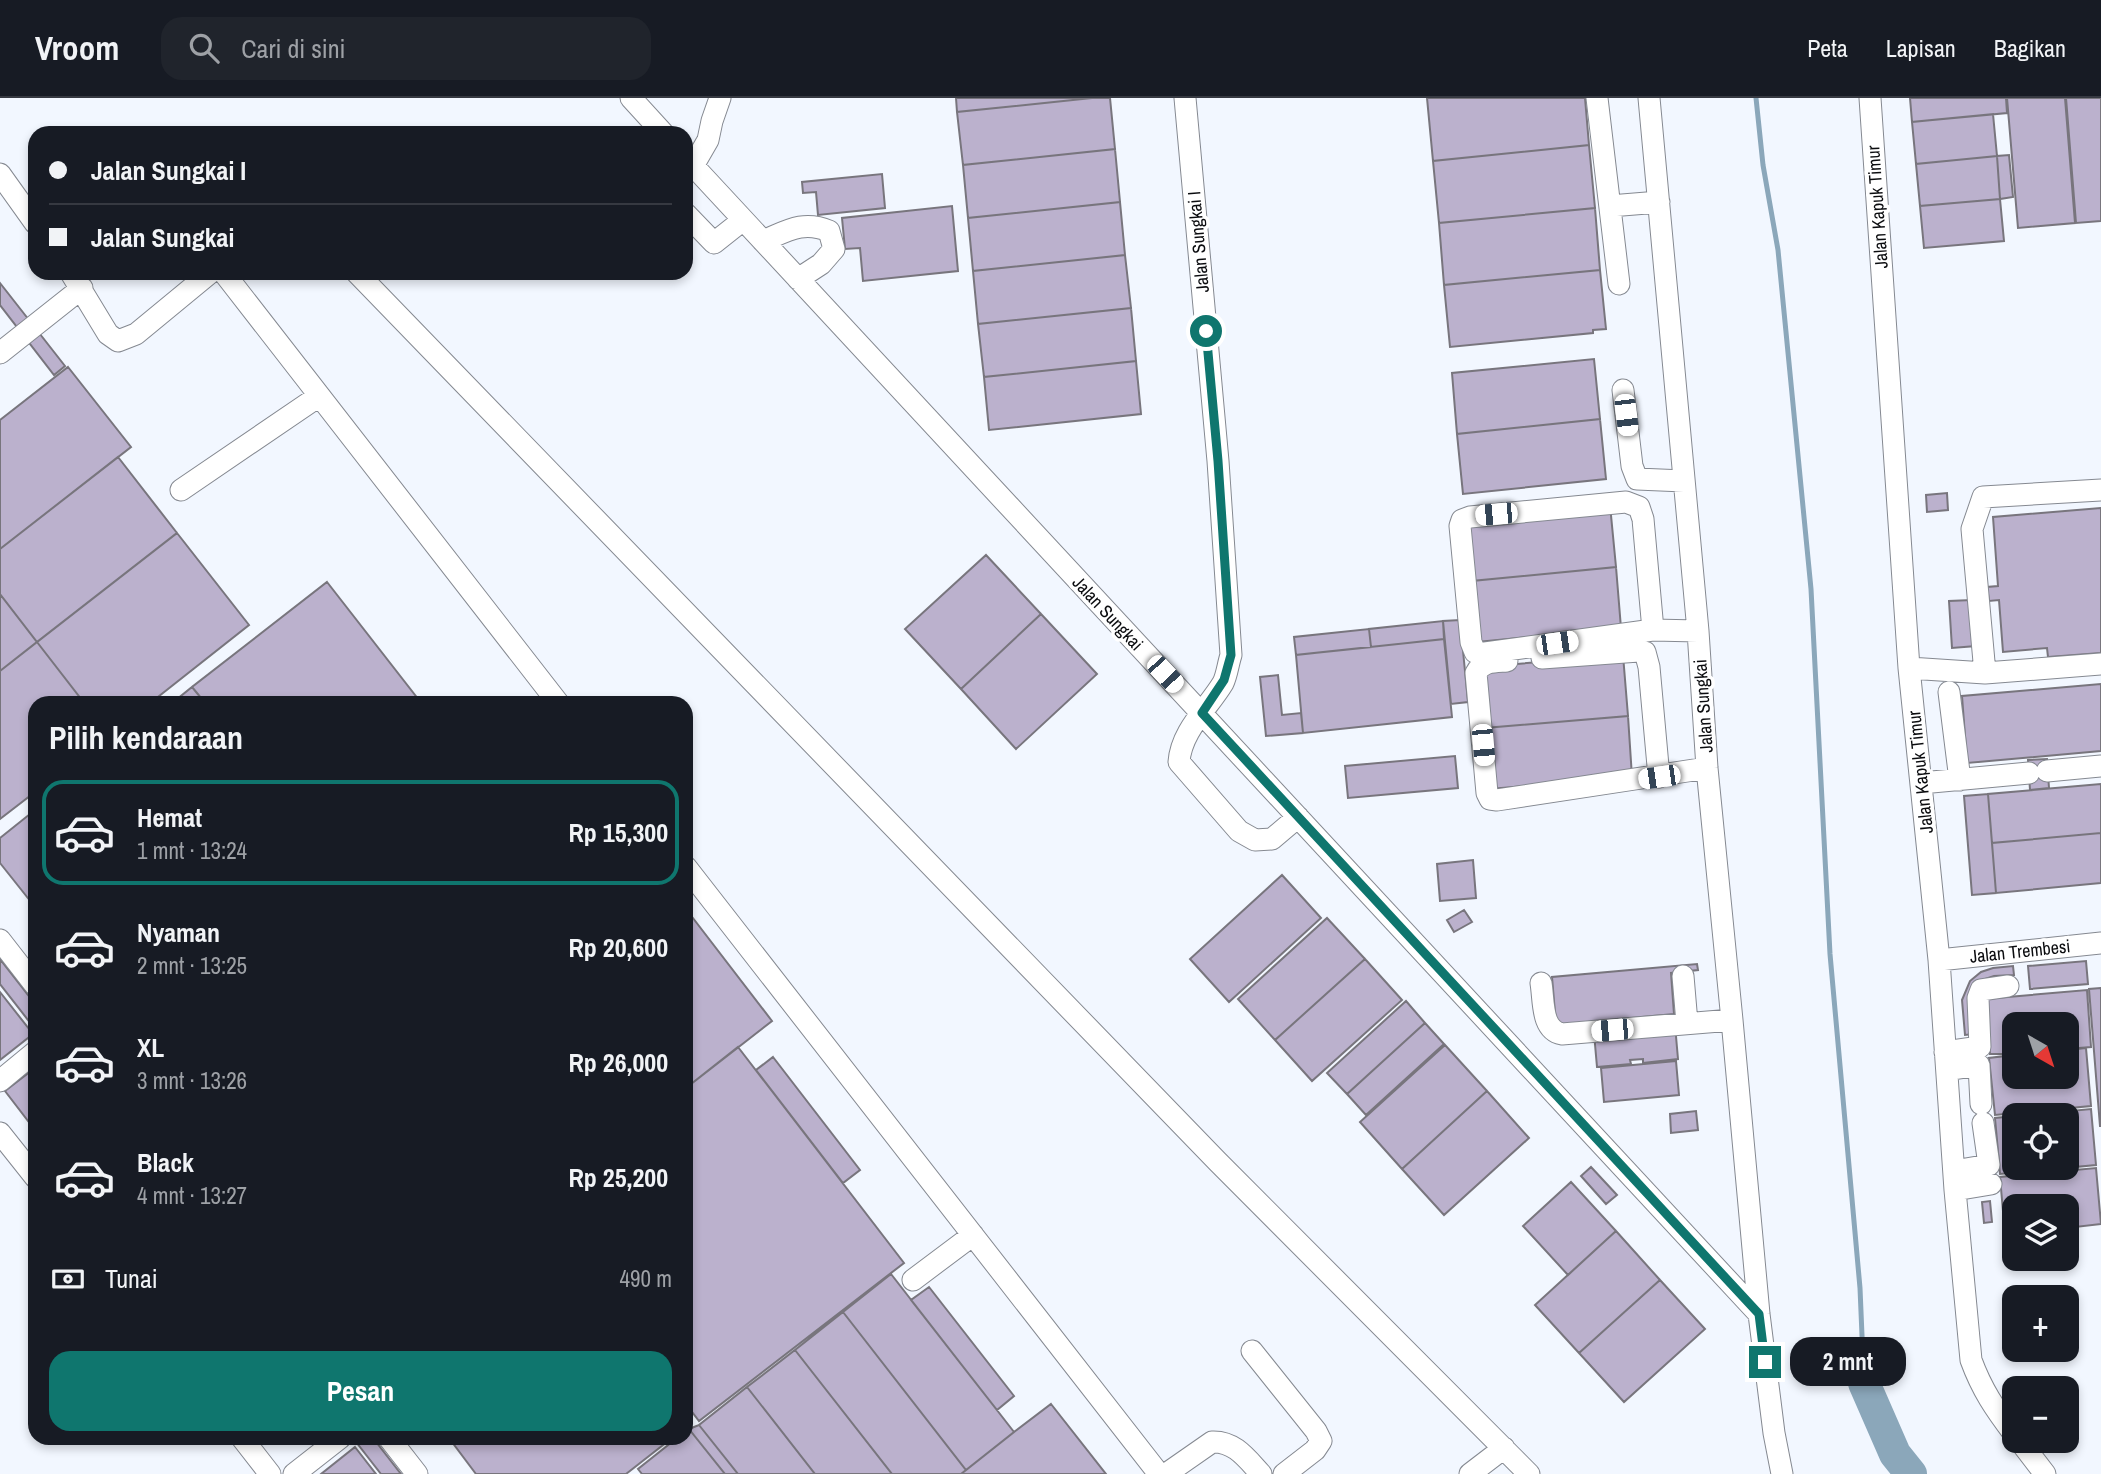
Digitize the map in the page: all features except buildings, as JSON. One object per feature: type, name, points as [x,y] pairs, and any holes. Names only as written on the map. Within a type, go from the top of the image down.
[{"type":"street","points":[[631,98],[657,126]]},
{"type":"street","points":[[693,158],[708,140],[720,98]]},
{"type":"street","name":"Jalan Sungkai I","points":[[1185,98],[1218,461],[1231,655],[1224,680],[1180,750],[1179,762],[1238,831],[1255,840],[1272,839],[1298,817]]},
{"type":"street","points":[[1597,98],[1619,284]]},
{"type":"street","name":"Jalan Sungkai","points":[[1649,98],[1698,631],[1707,768],[1759,1314],[1782,1474]]},
{"type":"street","name":"Jalan Kapuk Timur","points":[[1870,98],[1909,668],[1939,960],[1954,1180],[1971,1360],[1980,1385],[2002,1418]]},
{"type":"street","name":"Jalan Sungkai","points":[[693,165],[1759,1314]]},
{"type":"street","points":[[0,174],[28,213]]},
{"type":"street","points":[[1610,206],[1659,202]]},
{"type":"street","points":[[693,221],[714,243],[743,220]]},
{"type":"street","points":[[763,241],[797,226],[816,225],[829,231],[834,249],[821,264],[798,279]]},
{"type":"street","points":[[0,353],[76,281],[108,334],[118,341],[136,334],[202,280]]},
{"type":"street","points":[[229,280],[553,696]]},
{"type":"street","points":[[365,280],[1208,1152],[1530,1474]]},
{"type":"street","points":[[1623,390],[1632,466],[1637,479],[1684,481]]},
{"type":"street","points":[[181,490],[320,396]]},
{"type":"street","points":[[1985,673],[1972,529],[1983,497],[2101,490]]},
{"type":"street","points":[[1653,629],[1643,519],[1639,507],[1626,502],[1470,517],[1462,520],[1460,526],[1471,642],[1475,652],[1485,653],[1653,629],[1698,631]]},
{"type":"street","points":[[1659,777],[1646,652],[1488,662],[1479,666],[1476,673],[1487,793],[1490,799],[1659,777],[1707,768]]},
{"type":"street","points":[[1909,668],[1985,673],[2101,664]]},
{"type":"street","points":[[1949,692],[1960,780]]},
{"type":"street","points":[[1921,783],[2101,766]]},
{"type":"street","points":[[693,876],[1159,1474]]},
{"type":"street","points":[[0,940],[28,976]]},
{"type":"street","name":"Jalan Trembesi","points":[[1939,960],[2101,943]]},
{"type":"street","points":[[1683,976],[1688,1023]]},
{"type":"street","points":[[1541,983],[1548,1026],[1554,1033],[1732,1020]]},
{"type":"street","points":[[1946,1061],[1980,1047],[1978,998],[1981,990],[2008,986]]},
{"type":"street","points":[[0,1081],[28,1058]]},
{"type":"street","points":[[1946,1061],[1979,1065],[1989,1165],[1954,1180]]},
{"type":"street","points":[[0,1133],[28,1168]]},
{"type":"street","points":[[1954,1180],[1991,1184]]},
{"type":"street","points":[[913,1280],[973,1235]]},
{"type":"street","points":[[1252,1351],[1316,1431],[1321,1441],[1315,1450],[1284,1474]]},
{"type":"street","points":[[1166,1474],[1212,1442],[1220,1441],[1236,1449],[1261,1474]]},
{"type":"street","points":[[247,1445],[270,1474]]},
{"type":"street","points":[[293,1474],[331,1445]]},
{"type":"street","points":[[394,1445],[417,1474]]},
{"type":"street","points":[[1469,1474],[1504,1448]]},
{"type":"street","points":[[2029,1453],[2045,1474]]},
{"type":"waterway","points":[[1756,98],[1763,165],[1778,250],[1811,589],[1830,954],[1860,1288],[1864,1383]]},
{"type":"waterway","points":[[1864,1383],[1895,1454],[1911,1474]]},
{"type":"route","points":[[1206,331],[1231,655],[1224,680],[1202,713],[1759,1314],[1765,1362]]}]
